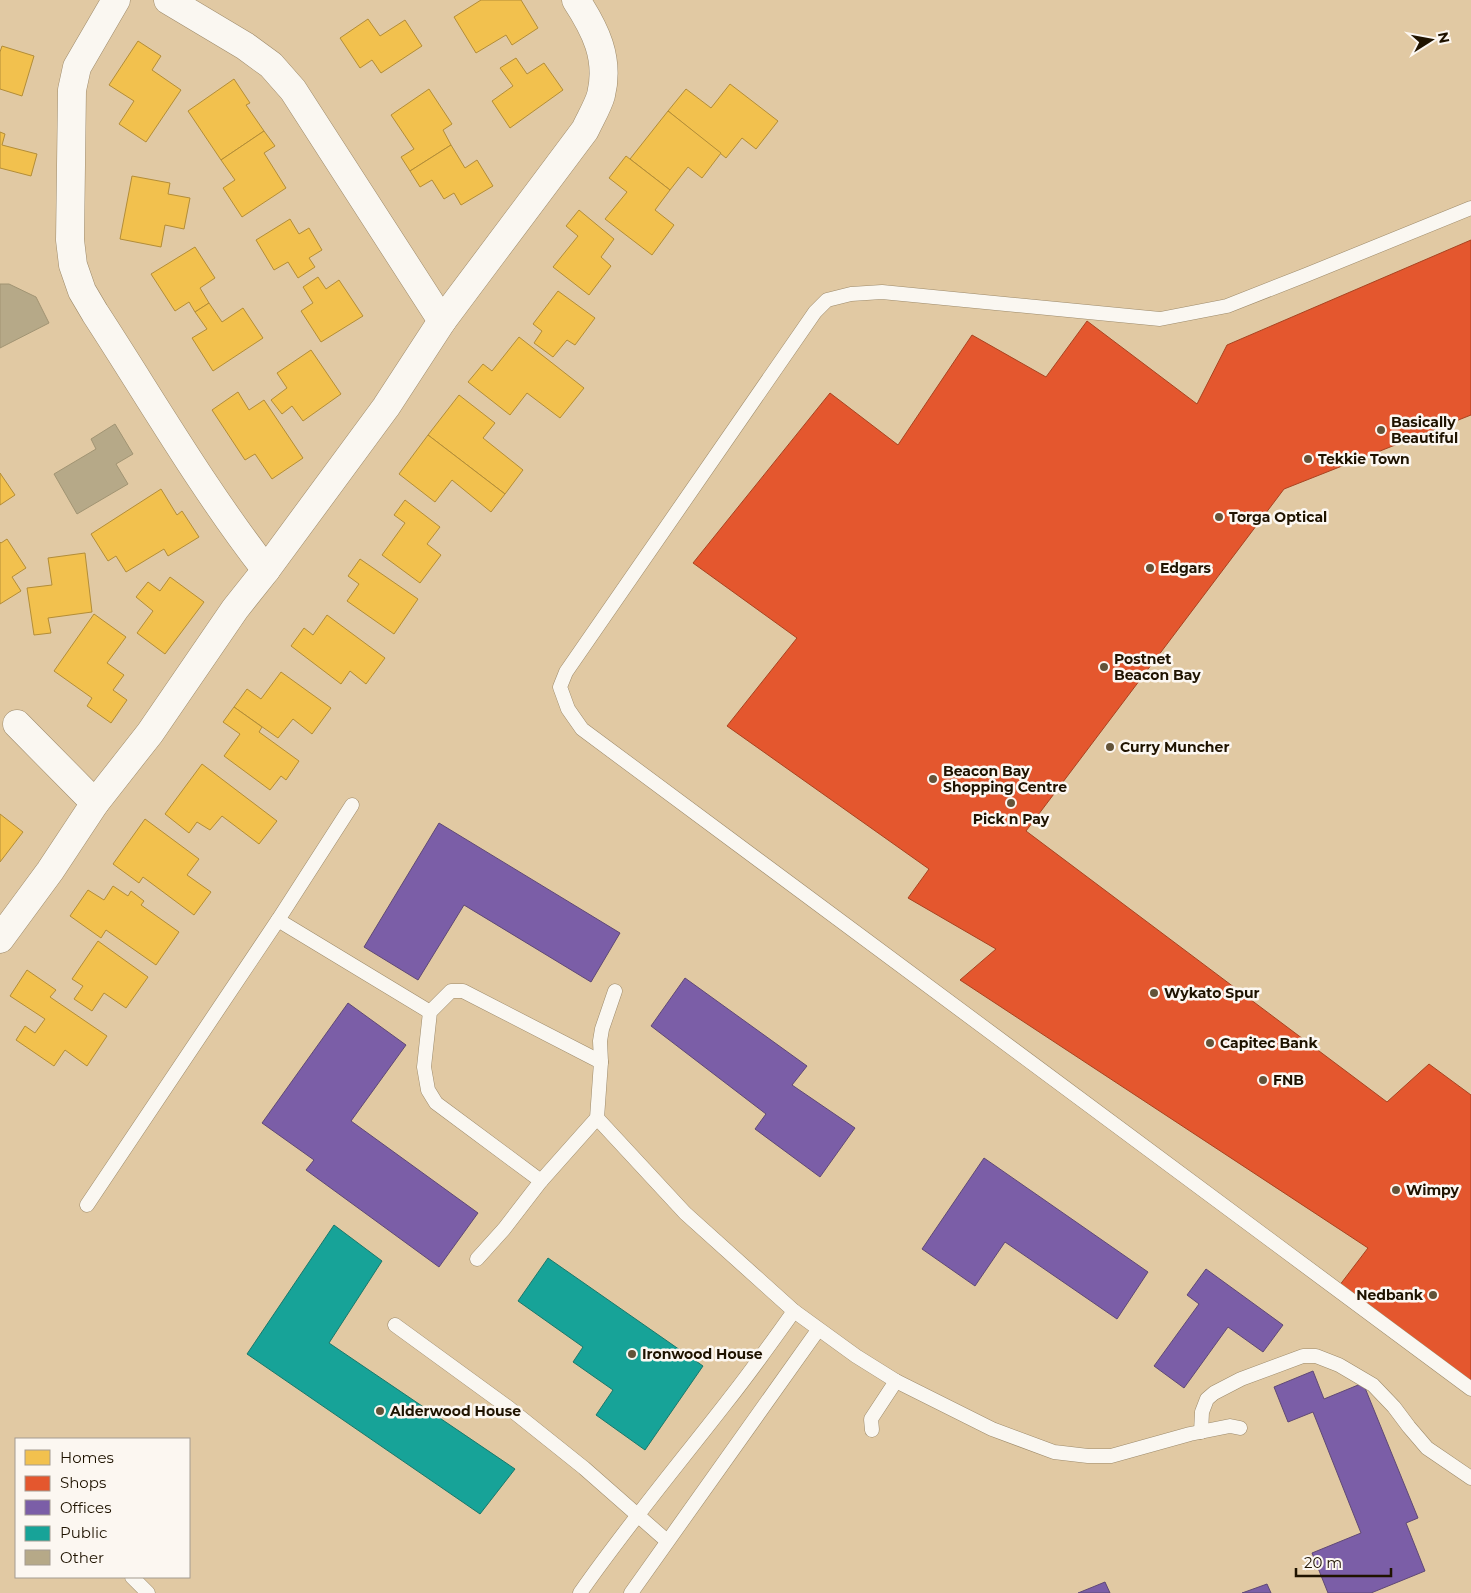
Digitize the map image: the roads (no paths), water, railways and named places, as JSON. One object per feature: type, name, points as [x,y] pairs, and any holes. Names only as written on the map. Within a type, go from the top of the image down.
[{"type":"street","points":[[116,0],[77,67],[72,90],[70,240],[73,265],[82,291],[95,312],[206,487],[238,534],[266,570]]},
{"type":"street","points":[[168,0],[271,64],[293,90],[442,321]]},
{"type":"street","points":[[0,939],[50,871],[95,802],[150,732],[235,610],[386,407],[442,321],[585,130],[601,95],[604,64],[599,40],[576,0]]},
{"type":"street","points":[[17,724],[95,802]]},
{"type":"lane","points":[[1471,208],[1227,306],[1160,319],[882,292],[851,294],[827,300],[815,312],[566,672],[560,687],[568,709],[582,729],[1471,1390]]},
{"type":"lane","points":[[87,1205],[278,920],[352,805]]},
{"type":"lane","points":[[278,920],[430,1012]]},
{"type":"lane","points":[[541,1181],[436,1103],[428,1090],[424,1067],[430,1012],[451,991],[463,991],[601,1062]]},
{"type":"lane","points":[[476,1259],[504,1229],[541,1181],[597,1118],[601,1062],[600,1041],[602,1028],[615,991]]},
{"type":"lane","points":[[597,1118],[685,1214],[818,1330],[896,1381],[992,1429],[1054,1452],[1088,1456],[1111,1456],[1201,1432],[1230,1426],[1240,1428]]},
{"type":"lane","points":[[580,1593],[610,1550],[727,1402],[794,1311]]},
{"type":"lane","points":[[395,1325],[509,1408],[584,1468],[667,1541]]},
{"type":"lane","points":[[631,1593],[818,1330]]},
{"type":"lane","points":[[1201,1432],[1202,1412],[1207,1399],[1214,1393],[1241,1379],[1303,1356],[1316,1356],[1339,1365],[1373,1385],[1394,1407],[1408,1427],[1427,1448],[1471,1478]]},
{"type":"lane","points":[[872,1430],[871,1419],[896,1381]]},
{"type":"lane","points":[[133,1578],[148,1593]]},
{"type":"place","name":"Basically Beautiful","points":[[1381,430]]},
{"type":"place","name":"Tekkie Town","points":[[1308,459]]},
{"type":"place","name":"Torga Optical","points":[[1219,517]]},
{"type":"place","name":"Edgars","points":[[1150,568]]},
{"type":"place","name":"Postnet Beacon Bay","points":[[1104,667]]},
{"type":"place","name":"Curry Muncher","points":[[1110,747]]},
{"type":"place","name":"Beacon Bay Shopping Centre","points":[[933,779]]},
{"type":"place","name":"Pick n Pay","points":[[1011,803]]},
{"type":"place","name":"Wykato Spur","points":[[1154,993]]},
{"type":"place","name":"Capitec Bank","points":[[1210,1043]]},
{"type":"place","name":"FNB","points":[[1263,1080]]},
{"type":"place","name":"Wimpy","points":[[1396,1190]]},
{"type":"place","name":"Nedbank","points":[[1433,1295]]},
{"type":"place","name":"Ironwood House","points":[[632,1354]]},
{"type":"place","name":"Alderwood House","points":[[380,1411]]}]
